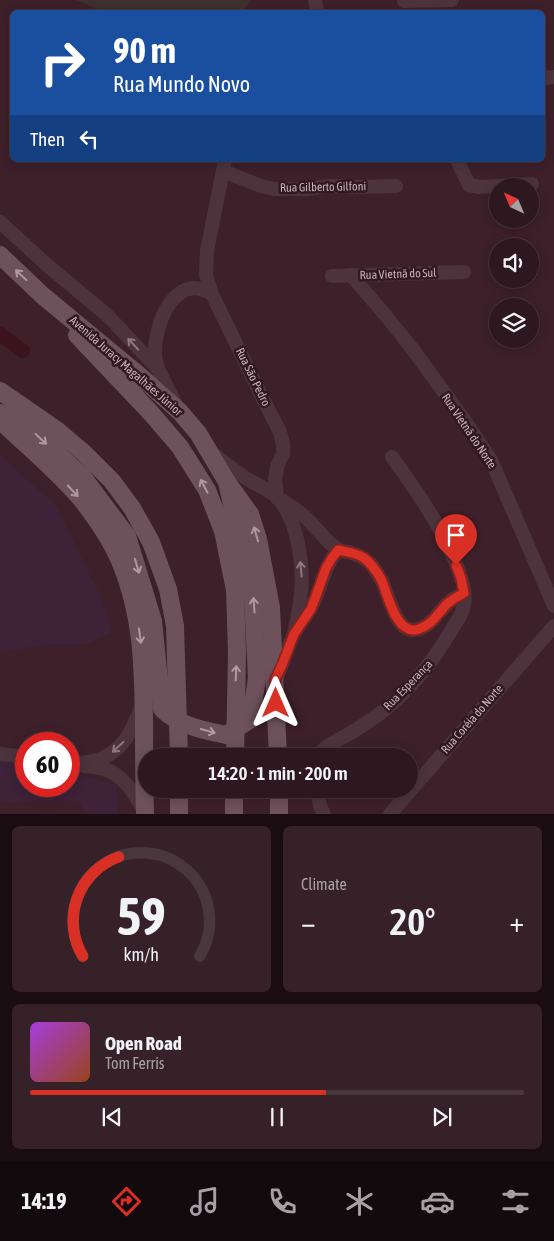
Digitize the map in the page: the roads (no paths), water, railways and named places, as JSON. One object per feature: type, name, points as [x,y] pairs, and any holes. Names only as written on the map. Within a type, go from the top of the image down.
[{"type":"main road","name":"Avenida Juracy Magalhães Júnior","points":[[0,255],[42,295],[141,376],[180,412],[198,433],[227,482],[250,514],[258,539],[272,608],[278,748]]},
{"type":"main road","name":"Avenida Juracy Magalhães Júnior","points":[[42,295],[78,337],[150,412],[180,447],[207,490],[223,531],[235,590],[237,653],[235,748]]},
{"type":"main road","points":[[0,391],[58,431],[84,453],[117,488],[132,508],[151,542],[168,589],[175,626],[179,748]]},
{"type":"main road","points":[[0,413],[27,426],[82,476],[128,536],[153,620],[162,709],[176,720],[226,736],[251,719],[257,678],[254,598],[227,482]]},
{"type":"main road","points":[[0,420],[51,468],[81,500],[103,530],[119,560],[129,586],[138,620],[142,653],[144,812]]},
{"type":"main road","points":[[179,798],[179,814]]},
{"type":"main road","points":[[234,798],[234,814]]},
{"type":"main road","points":[[279,798],[279,814]]},
{"type":"street","points":[[406,5],[452,0]]},
{"type":"street","points":[[458,162],[469,185],[489,186]]},
{"type":"street","name":"Rua Gilberto Gilfoni","points":[[224,166],[261,186],[274,189],[332,186],[396,186]]},
{"type":"street","name":"Rua São Pedro","points":[[224,166],[206,262],[206,275],[212,294],[280,432],[283,453],[275,479],[277,498]]},
{"type":"street","points":[[0,222],[47,265],[107,315],[158,369]]},
{"type":"street","name":"Rua Vietnã do Sul","points":[[332,276],[464,272]]},
{"type":"street","name":"Rua Vietnã do Norte","points":[[351,275],[411,347],[491,460],[554,606]]},
{"type":"street","points":[[180,412],[158,369],[155,354],[160,322],[168,305],[175,296],[184,290],[203,288],[212,294]]},
{"type":"street","points":[[210,451],[277,498],[292,523],[299,549],[302,575],[301,599],[294,634],[275,680]]},
{"type":"street","name":"Rua Esperança","points":[[326,748],[385,709],[410,686],[435,657],[464,606],[461,578],[443,534],[392,457]]},
{"type":"street","points":[[249,480],[265,474],[279,462]]},
{"type":"street","points":[[277,498],[301,512],[324,538],[338,550],[364,558],[373,567],[381,580],[398,620],[409,630],[421,628],[432,622],[448,604],[464,593]]},
{"type":"street","points":[[294,634],[311,609],[326,568],[338,550]]},
{"type":"street","name":"Rua Coréia do Norte","points":[[390,814],[554,626]]},
{"type":"street","points":[[80,763],[101,759],[123,744],[136,720],[144,698]]},
{"type":"street","points":[[0,754],[15,756]]},
{"type":"street","points":[[80,765],[102,769],[112,773],[131,788],[144,812]]},
{"type":"street","points":[[318,798],[324,814]]},
{"type":"waterway","points":[[0,334],[23,351]]}]
